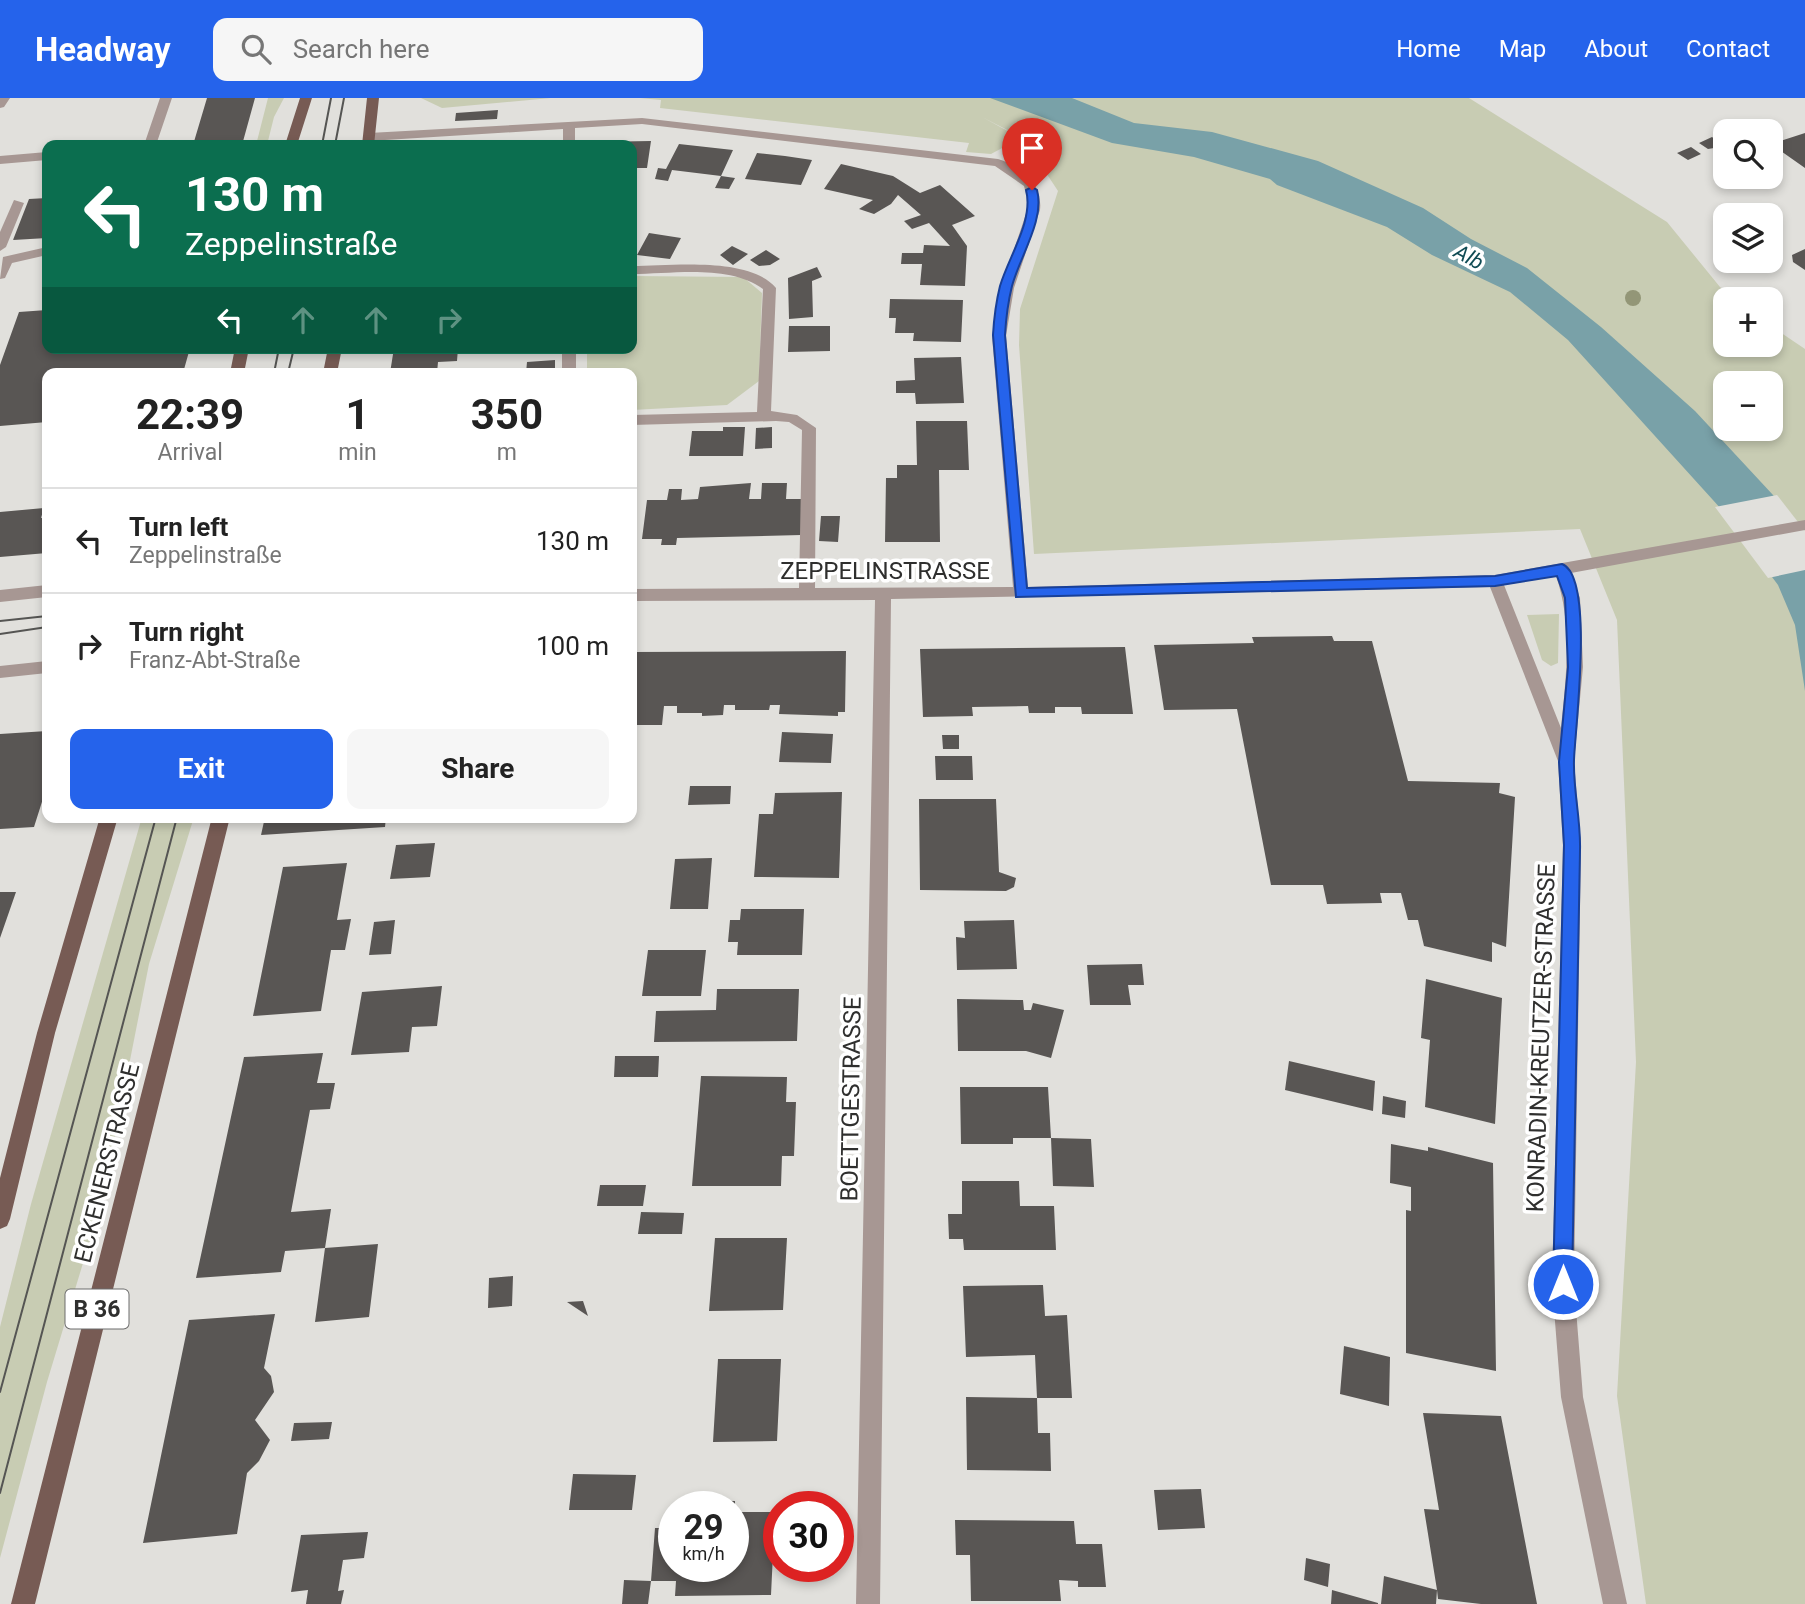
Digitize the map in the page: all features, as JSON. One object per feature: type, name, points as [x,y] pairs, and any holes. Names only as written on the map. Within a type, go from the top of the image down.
[{"type":"main road","points":[[293,140],[306,98]]},
{"type":"main road","points":[[369,140],[373,98]]},
{"type":"main road","points":[[0,1219],[46,1032],[107,823]]},
{"type":"main road","name":"ECKENERSTRASSE","points":[[23,1604],[219,823]]},
{"type":"street","points":[[0,105],[4,98]]},
{"type":"street","points":[[151,140],[166,98]]},
{"type":"street","points":[[381,140],[569,124],[642,121],[998,163],[1021,176],[1032,190],[1036,204],[1007,283],[1000,309],[999,335],[1021,593]]},
{"type":"street","points":[[569,124],[569,140]]},
{"type":"street","points":[[0,160],[42,156]]},
{"type":"street","points":[[0,247],[18,203]]},
{"type":"street","points":[[0,275],[3,256],[42,252]]},
{"type":"street","points":[[637,270],[742,272],[767,284],[770,288],[764,417]]},
{"type":"street","points":[[637,420],[792,418],[808,428],[807,594]]},
{"type":"street","name":"ZEPPELINSTRASSE","points":[[637,595],[1021,593],[1495,581],[1805,525]]},
{"type":"street","name":"KONRADIN-KREUTZER-STRASSE","points":[[1562,570],[1572,598],[1575,667],[1566,762],[1572,845],[1563,1284],[1572,1397],[1615,1604]]},
{"type":"street","name":"KONRADIN-KREUTZER-STRASSE","points":[[1495,581],[1566,762]]},
{"type":"street","points":[[0,596],[42,592]]},
{"type":"street","name":"BOETTGESTRASSE","points":[[868,1604],[883,594]]},
{"type":"street","points":[[0,672],[42,668]]},
{"type":"green space","points":[[268,98],[284,98],[274,117],[268,140],[257,140]]},
{"type":"green space","points":[[421,98],[551,98],[442,108]]},
{"type":"green space","points":[[640,98],[1469,98],[1667,222],[1720,287],[1713,287],[1713,357],[1783,357],[1783,334],[1805,349],[1805,1604],[1646,1604],[1617,1396],[1636,1062],[1617,620],[1580,529],[1034,554],[1019,345],[1020,309],[1058,191],[1023,138],[982,117],[1021,138],[991,154],[966,152],[969,143],[660,108],[661,100]]},
{"type":"green space","points":[[637,276],[743,277],[762,293],[759,381],[727,405],[637,410],[637,368],[587,368],[587,354],[637,354]]},
{"type":"green space","points":[[1559,614],[1558,663],[1551,666],[1542,660],[1527,615]]},
{"type":"green space","points":[[140,823],[192,823],[149,964],[103,1197],[47,1382],[0,1558],[0,1327],[31,1204]]},
{"type":"water","name":"Alb","points":[[990,98],[1072,98],[1134,123],[1212,132],[1318,161],[1423,208],[1471,239],[1527,268],[1601,327],[1695,411],[1713,430],[1713,441],[1723,441],[1773,495],[1805,536],[1805,691],[1795,625],[1778,585],[1722,510],[1568,340],[1510,292],[1432,255],[1387,227],[1277,185],[1270,179],[1194,157],[1112,143]]},
{"type":"pier","points":[[1777,495],[1805,531],[1805,570],[1768,578],[1715,507]]},
{"type":"building","points":[[207,98],[255,98],[243,140],[194,140]]},
{"type":"building","points":[[498,110],[497,119],[455,121],[456,113]]},
{"type":"building","points":[[1805,133],[1805,168],[1783,152],[1783,140]]},
{"type":"building","points":[[1713,138],[1713,148],[1708,149],[1699,143]]},
{"type":"building","points":[[637,141],[651,141],[647,168],[637,168]]},
{"type":"building","points":[[679,144],[733,150],[721,176],[672,170],[668,181],[655,179],[658,168],[666,169]]},
{"type":"building","points":[[1691,147],[1701,154],[1688,160],[1677,153]]},
{"type":"building","points":[[757,153],[812,160],[801,185],[745,179]]},
{"type":"building","points":[[841,164],[893,176],[920,193],[940,185],[975,216],[952,225],[967,246],[965,286],[920,285],[922,264],[901,264],[902,253],[923,253],[924,245],[950,246],[929,223],[912,229],[904,221],[921,215],[898,195],[891,204],[874,214],[859,209],[873,200],[824,189]]},
{"type":"building","points":[[721,176],[735,178],[729,189],[715,188]]},
{"type":"building","points":[[42,198],[42,238],[13,240],[29,199]]},
{"type":"building","points":[[649,233],[681,238],[670,259],[637,255]]},
{"type":"building","points":[[732,246],[748,254],[733,265],[720,255]]},
{"type":"building","points":[[1805,249],[1805,270],[1793,262],[1792,255]]},
{"type":"building","points":[[766,250],[780,259],[770,265],[759,266],[750,260]]},
{"type":"building","points":[[817,267],[822,277],[812,281],[813,317],[789,319],[788,278]]},
{"type":"building","points":[[890,299],[963,300],[961,342],[913,341],[914,333],[895,333],[896,318],[889,318]]},
{"type":"building","points":[[42,310],[42,354],[188,354],[184,368],[42,368],[42,422],[0,426],[0,365],[19,312]]},
{"type":"building","points":[[789,326],[830,326],[830,351],[788,352]]},
{"type":"building","points":[[393,354],[458,354],[457,361],[438,362],[437,368],[391,368]]},
{"type":"building","points":[[961,357],[964,403],[916,404],[915,393],[896,393],[896,381],[915,380],[914,358]]},
{"type":"building","points":[[555,360],[555,368],[526,368],[527,362]]},
{"type":"building","points":[[916,421],[967,421],[969,470],[939,470],[940,542],[885,542],[886,478],[897,478],[897,465],[917,465]]},
{"type":"building","points":[[723,427],[745,427],[743,456],[689,456],[692,431],[723,431]]},
{"type":"building","points":[[772,427],[772,448],[755,449],[756,428]]},
{"type":"building","points":[[751,483],[749,499],[761,499],[762,483],[787,483],[786,499],[802,499],[801,535],[677,538],[676,545],[661,545],[662,539],[642,539],[647,500],[667,500],[669,489],[682,489],[681,500],[698,499],[700,487]]},
{"type":"building","points":[[42,508],[42,553],[0,557],[0,512]]},
{"type":"building","points":[[821,516],[840,516],[838,542],[819,541]]},
{"type":"building","points":[[1332,636],[1334,641],[1372,641],[1408,781],[1500,783],[1499,793],[1515,797],[1506,947],[1492,942],[1492,962],[1424,946],[1418,920],[1408,920],[1401,893],[1380,893],[1382,903],[1327,904],[1323,885],[1271,885],[1237,709],[1164,710],[1154,645],[1254,643],[1252,637]]},
{"type":"building","points":[[1125,647],[1133,714],[1082,714],[1081,707],[1055,707],[1055,713],[1029,713],[1028,706],[972,707],[973,716],[923,717],[920,649]]},
{"type":"building","points":[[846,651],[845,712],[838,712],[838,716],[779,714],[780,705],[770,705],[769,710],[735,710],[735,705],[724,705],[723,715],[702,716],[702,713],[677,713],[677,706],[664,706],[662,725],[637,725],[637,652]]},
{"type":"building","points":[[42,731],[42,802],[34,827],[0,829],[0,734]]},
{"type":"building","points":[[782,732],[833,734],[831,763],[779,762]]},
{"type":"building","points":[[942,735],[959,735],[959,749],[943,749]]},
{"type":"building","points":[[935,756],[972,756],[973,780],[936,780]]},
{"type":"building","points":[[690,786],[731,786],[730,804],[688,805]]},
{"type":"building","points":[[842,792],[839,878],[754,877],[759,814],[773,814],[775,793]]},
{"type":"building","points":[[919,799],[996,799],[999,872],[1016,878],[1014,887],[1006,891],[920,890]]},
{"type":"building","points":[[264,823],[385,823],[385,827],[261,835]]},
{"type":"building","points":[[435,843],[430,877],[390,879],[396,845]]},
{"type":"building","points":[[712,858],[708,909],[670,909],[675,859]]},
{"type":"building","points":[[347,863],[337,920],[351,919],[345,950],[331,950],[321,1011],[253,1016],[283,867]]},
{"type":"building","points":[[0,892],[16,892],[0,938]]},
{"type":"building","points":[[741,909],[804,909],[802,955],[737,955],[738,942],[728,942],[730,920],[740,920]]},
{"type":"building","points":[[395,920],[391,954],[369,955],[374,922]]},
{"type":"building","points":[[1014,920],[1017,969],[957,970],[956,937],[965,938],[964,921]]},
{"type":"building","points":[[648,950],[706,950],[701,996],[642,996]]},
{"type":"building","points":[[1142,964],[1144,985],[1128,985],[1131,1005],[1090,1005],[1087,965]]},
{"type":"building","points":[[1426,979],[1502,998],[1495,1124],[1425,1107],[1430,1040],[1421,1038]]},
{"type":"building","points":[[442,986],[437,1026],[412,1027],[409,1052],[351,1055],[362,992]]},
{"type":"building","points":[[717,989],[799,989],[797,1041],[654,1042],[656,1011],[716,1010]]},
{"type":"building","points":[[957,999],[1023,1000],[1024,1010],[1031,1010],[1033,1003],[1064,1010],[1051,1058],[1026,1051],[958,1051]]},
{"type":"building","points":[[323,1053],[317,1083],[335,1083],[330,1109],[310,1110],[291,1212],[331,1209],[325,1248],[285,1251],[281,1272],[196,1278],[244,1057]]},
{"type":"building","points":[[615,1056],[659,1056],[658,1077],[614,1077]]},
{"type":"building","points":[[1289,1061],[1375,1081],[1373,1111],[1285,1090]]},
{"type":"building","points":[[701,1076],[787,1077],[786,1102],[796,1102],[794,1156],[782,1156],[781,1186],[692,1186]]},
{"type":"building","points":[[960,1087],[1048,1087],[1051,1138],[1013,1138],[1013,1144],[961,1144]]},
{"type":"building","points":[[1383,1096],[1406,1101],[1405,1118],[1382,1114]]},
{"type":"building","points":[[1051,1138],[1091,1139],[1094,1187],[1053,1186]]},
{"type":"building","points":[[1391,1144],[1428,1151],[1428,1147],[1493,1163],[1496,1371],[1406,1353],[1406,1210],[1411,1211],[1411,1187],[1390,1183]]},
{"type":"building","points":[[962,1181],[1019,1181],[1020,1206],[1054,1206],[1056,1250],[964,1250],[963,1239],[949,1239],[948,1214],[962,1214]]},
{"type":"building","points":[[600,1185],[646,1185],[643,1206],[597,1206]]},
{"type":"building","points":[[641,1212],[684,1213],[682,1234],[638,1234]]},
{"type":"building","points":[[715,1238],[787,1238],[783,1310],[709,1311]]},
{"type":"building","points":[[378,1244],[369,1317],[315,1322],[325,1248]]},
{"type":"building","points":[[513,1276],[512,1306],[488,1308],[489,1278]]},
{"type":"building","points":[[1043,1285],[1045,1316],[1067,1315],[1072,1398],[1037,1398],[1035,1355],[966,1357],[963,1286]]},
{"type":"building","points":[[583,1301],[588,1316],[567,1302]]},
{"type":"building","points":[[275,1314],[264,1368],[271,1376],[274,1392],[255,1420],[270,1440],[259,1461],[247,1473],[237,1534],[143,1543],[189,1320]]},
{"type":"building","points":[[1344,1346],[1390,1357],[1389,1406],[1340,1394]]},
{"type":"building","points":[[718,1359],[781,1359],[777,1441],[713,1442]]},
{"type":"building","points":[[966,1397],[1037,1398],[1038,1433],[1050,1433],[1051,1471],[967,1470]]},
{"type":"building","points":[[1423,1413],[1501,1416],[1537,1604],[1481,1604],[1438,1599],[1424,1509],[1439,1510]]},
{"type":"building","points":[[332,1422],[329,1439],[291,1441],[294,1423]]},
{"type":"building","points":[[573,1474],[636,1475],[632,1510],[569,1510]]},
{"type":"building","points":[[1201,1489],[1205,1528],[1158,1530],[1154,1490]]},
{"type":"building","points":[[749,1512],[763,1512],[763,1582],[772,1582],[771,1595],[675,1596],[676,1582],[749,1582]]},
{"type":"building","points":[[955,1520],[1074,1521],[1076,1544],[1102,1544],[1106,1587],[1078,1587],[1078,1581],[1059,1580],[1061,1601],[971,1601],[970,1555],[956,1555]]},
{"type":"building","points":[[655,1528],[658,1528],[658,1581],[651,1581]]},
{"type":"building","points":[[368,1532],[364,1558],[343,1560],[338,1591],[344,1590],[341,1604],[306,1604],[308,1590],[291,1592],[301,1535]]},
{"type":"building","points":[[1306,1558],[1330,1564],[1328,1587],[1304,1580]]},
{"type":"building","points":[[1384,1576],[1437,1590],[1436,1604],[1381,1604]]},
{"type":"building","points":[[624,1580],[651,1581],[648,1604],[622,1604]]},
{"type":"building","points":[[1332,1590],[1378,1603],[1378,1604],[1331,1604]]},
{"type":"tram line","points":[[323,140],[331,98]]},
{"type":"tram line","points":[[336,140],[344,98]]},
{"type":"tram line","points":[[275,368],[278,354]]},
{"type":"tram line","points":[[289,368],[293,354]]},
{"type":"tram line","points":[[0,621],[42,617]]},
{"type":"tram line","points":[[0,634],[42,628]]},
{"type":"tram line","points":[[0,1392],[154,823]]},
{"type":"tram line","points":[[0,1493],[175,823]]},
{"type":"route","points":[[1032,190],[1036,204],[1007,283],[1000,309],[999,335],[1021,593],[1495,581],[1562,570],[1572,598],[1575,667],[1566,762],[1572,845],[1562,1215],[1563,1284]]}]
